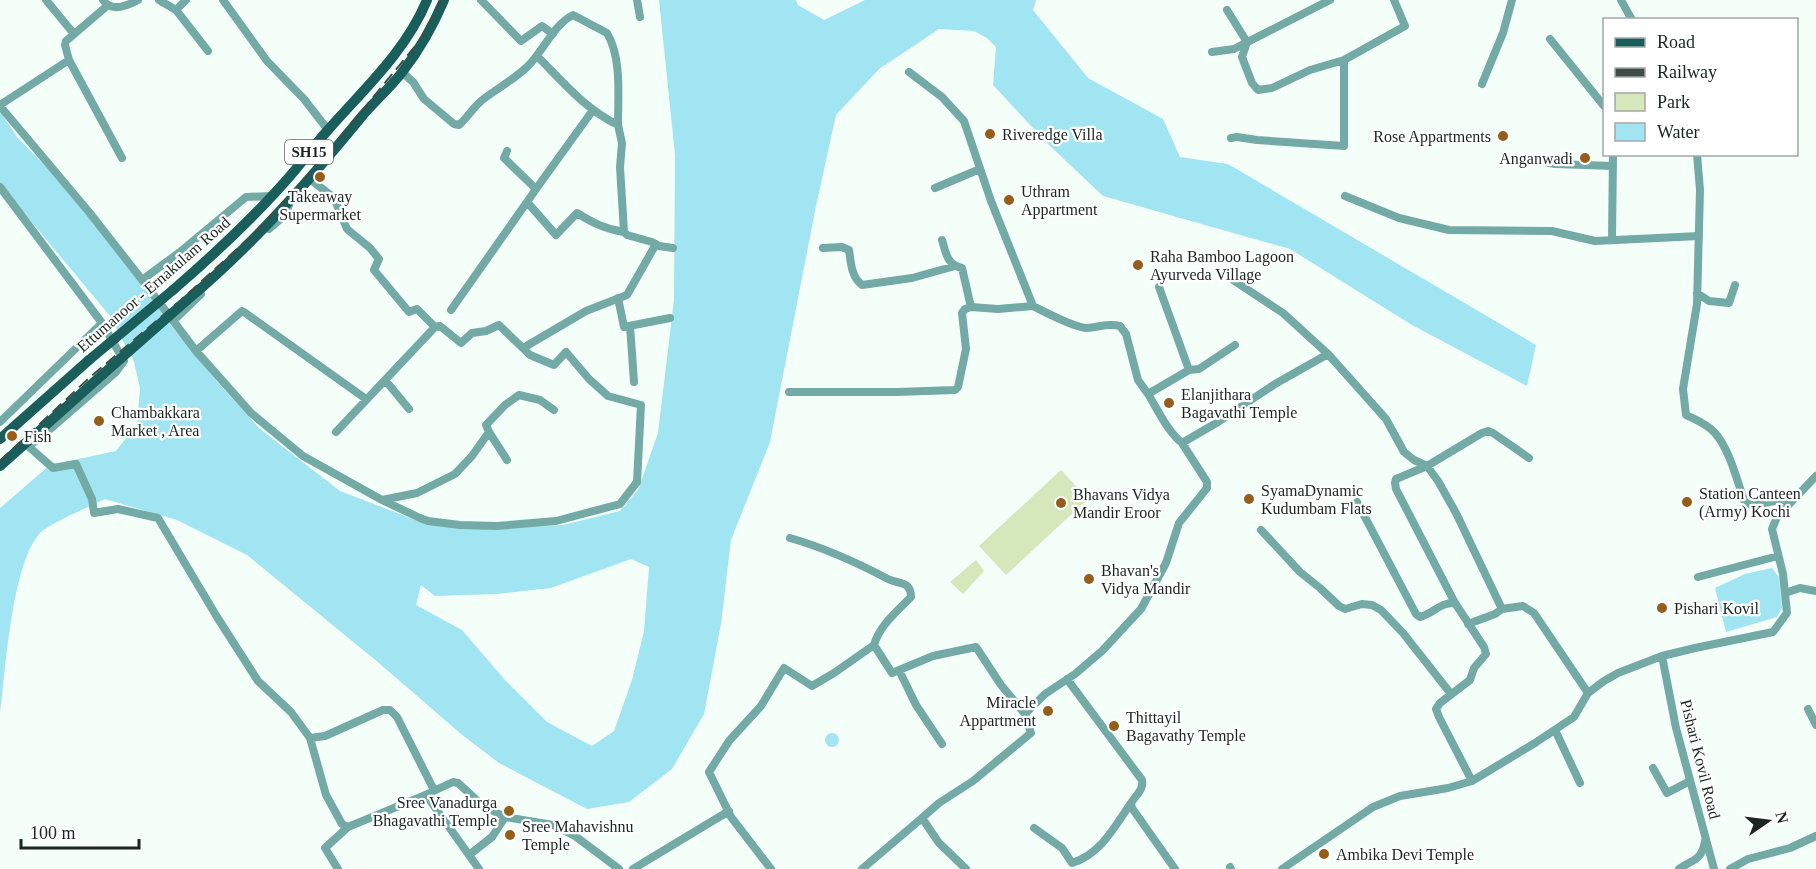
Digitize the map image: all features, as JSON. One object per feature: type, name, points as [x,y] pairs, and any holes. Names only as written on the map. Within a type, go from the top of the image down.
[{"type":"main road","points":[[0,467],[257,237],[402,72],[427,37],[444,0]]},
{"type":"main road","name":"Ettumanoor - Ernakulam Road","points":[[2,434],[212,256],[271,196],[296,170],[401,46],[424,2]]},
{"type":"main road","points":[[348,109],[360,120]]},
{"type":"street","points":[[46,0],[74,34]]},
{"type":"street","points":[[122,158],[69,60],[65,45],[66,41],[105,3],[114,8],[138,0]]},
{"type":"street","points":[[159,0],[176,10],[208,51]]},
{"type":"street","points":[[176,10],[186,0]]},
{"type":"street","points":[[223,0],[267,61],[304,99],[328,130]]},
{"type":"street","points":[[481,0],[521,41],[542,26],[553,34]]},
{"type":"street","points":[[637,0],[640,17]]},
{"type":"street","points":[[1212,52],[1234,49],[1330,0]]},
{"type":"street","points":[[1247,42],[1242,57],[1251,83],[1258,90],[1272,88],[1310,70],[1344,60],[1405,26],[1394,0]]},
{"type":"street","points":[[1482,84],[1503,33],[1512,0]]},
{"type":"street","points":[[1621,0],[1631,18]]},
{"type":"street","points":[[1227,10],[1247,42]]},
{"type":"street","points":[[402,72],[413,82],[424,99],[457,126],[479,103],[515,79],[568,17],[573,15],[607,33],[614,51],[618,75],[618,125],[621,143],[624,232]]},
{"type":"street","points":[[1550,39],[1603,104]]},
{"type":"street","points":[[537,56],[593,110],[618,125]]},
{"type":"street","points":[[69,60],[0,105],[19,131],[89,212],[196,351],[251,413],[303,456],[382,500],[428,521],[497,526],[556,521],[620,504],[637,482],[641,405],[608,396],[589,379],[566,352],[554,365],[530,355],[499,325],[486,331],[472,333],[461,343],[440,326],[435,327],[336,432]]},
{"type":"street","points":[[1232,138],[1344,146],[1344,60]]},
{"type":"street","points":[[909,72],[942,97],[964,121],[1033,306]]},
{"type":"street","points":[[451,310],[593,110]]},
{"type":"street","points":[[507,152],[504,158],[536,189]]},
{"type":"street","points":[[1612,240],[1613,156]]},
{"type":"street","points":[[1697,156],[1700,190],[1697,292],[1690,354],[1683,389],[1686,415],[1714,432],[1729,458],[1745,502],[1755,505],[1796,497]]},
{"type":"street","points":[[1522,158],[1555,164],[1613,166]]},
{"type":"street","points":[[935,188],[980,169]]},
{"type":"street","points":[[310,179],[334,198],[347,229],[370,248],[378,259],[374,270],[409,312],[417,309],[435,327]]},
{"type":"street","points":[[0,187],[102,323],[124,361],[116,372],[41,437],[0,467]]},
{"type":"street","points":[[1345,195],[1400,218],[1449,230],[1552,231],[1595,241],[1699,236]]},
{"type":"street","points":[[143,281],[246,197],[271,196]]},
{"type":"street","points":[[0,206],[9,199]]},
{"type":"street","points":[[173,321],[284,216],[291,199]]},
{"type":"street","points":[[527,202],[556,235],[577,213],[605,229],[624,232],[666,248],[673,248]]},
{"type":"street","points":[[942,240],[949,262],[962,268],[971,307]]},
{"type":"street","points":[[523,348],[586,311],[627,295],[656,244]]},
{"type":"street","points":[[823,248],[842,247],[849,250],[856,280],[862,285],[912,278],[955,266]]},
{"type":"street","points":[[1233,280],[1283,313],[1328,354],[1386,419],[1404,452],[1427,466],[1456,513],[1502,609]]},
{"type":"street","points":[[1697,292],[1710,302],[1729,303],[1735,285]]},
{"type":"street","points":[[1159,287],[1189,370]]},
{"type":"street","points":[[618,298],[624,327],[670,318]]},
{"type":"street","points":[[789,392],[955,390],[958,387],[966,349],[962,313],[971,307],[998,309],[1033,306],[1060,320],[1084,328],[1108,324],[1120,326],[1126,334],[1138,380],[1207,482],[1207,488],[1179,523],[1166,563],[1141,609],[1102,651],[1045,694],[1025,714]]},
{"type":"street","points":[[196,351],[242,311],[366,399]]},
{"type":"street","points":[[0,422],[102,323]]},
{"type":"street","points":[[630,326],[634,382]]},
{"type":"street","points":[[1148,394],[1189,370],[1199,369],[1236,345]]},
{"type":"street","points":[[1182,443],[1275,384],[1328,354]]},
{"type":"street","points":[[385,380],[409,409]]},
{"type":"street","points":[[507,460],[486,425],[505,405],[519,395],[540,400],[554,410]]},
{"type":"street","points":[[1472,781],[1436,708],[1470,680],[1474,668],[1486,654],[1455,603],[1395,483],[1396,478],[1427,466],[1488,431],[1529,458]]},
{"type":"street","points":[[382,500],[417,493],[455,474],[472,456],[489,432]]},
{"type":"street","points":[[28,446],[53,468],[76,464],[88,488],[94,513],[118,509],[158,518],[258,681],[291,712],[310,738],[326,795],[342,824],[348,827]]},
{"type":"street","points":[[1282,869],[1373,807],[1400,796],[1448,788],[1472,781],[1574,717],[1588,693],[1618,674],[1662,656],[1773,632],[1787,613],[1772,529],[1777,517],[1816,476]]},
{"type":"street","points":[[1357,502],[1416,614],[1420,617],[1424,616],[1443,604],[1455,603]]},
{"type":"street","points":[[1261,530],[1300,572],[1339,606],[1345,609],[1362,604],[1372,605],[1382,610],[1451,694]]},
{"type":"street","points":[[771,869],[729,811],[709,772],[729,741],[761,706],[784,668],[812,686],[874,645],[882,628],[911,597],[908,586],[892,581],[822,547],[790,538]]},
{"type":"street","points":[[1698,577],[1778,556]]},
{"type":"street","points":[[1785,593],[1800,588],[1816,591]]},
{"type":"street","points":[[1468,624],[1502,609],[1523,606],[1534,613],[1588,693]]},
{"type":"street","points":[[862,869],[939,804],[973,781],[1031,733],[1025,714],[1001,685],[976,647],[933,656],[892,673],[874,645]]},
{"type":"street","name":"Pishari Kovil Road","points":[[1662,656],[1676,728],[1714,869]]},
{"type":"street","points":[[899,670],[916,705],[942,744]]},
{"type":"street","points":[[1034,828],[1062,848],[1072,863],[1083,860],[1105,841],[1143,784],[1067,679]]},
{"type":"street","points":[[1809,709],[1816,725]]},
{"type":"street","points":[[310,738],[325,736],[383,710],[390,710],[397,717],[434,790]]},
{"type":"street","points":[[1555,730],[1580,783]]},
{"type":"street","points":[[1653,768],[1667,794],[1690,781]]},
{"type":"street","points":[[338,869],[325,848],[348,827],[453,782],[458,783],[483,806],[505,817],[553,825],[575,836],[619,869]]},
{"type":"street","points":[[423,796],[429,799],[479,869]]},
{"type":"street","points":[[1131,803],[1136,814],[1175,869]]},
{"type":"street","points":[[633,869],[729,811]]},
{"type":"street","points":[[469,855],[492,837],[505,817]]},
{"type":"street","points":[[922,818],[939,843],[966,869]]},
{"type":"street","points":[[1730,869],[1748,860],[1790,848],[1816,836]]},
{"type":"street","points":[[1679,869],[1697,860],[1703,854],[1706,837]]},
{"type":"green space","points":[[1061,470],[1088,499],[1006,575],[979,546]]},
{"type":"green space","points":[[976,560],[984,571],[963,594],[950,582]]},
{"type":"water","points":[[659,0],[796,0],[798,5],[824,20],[865,0],[1036,0],[1033,10],[1088,78],[1163,119],[1180,157],[1228,164],[1536,345],[1527,386],[1412,325],[1290,249],[1103,196],[1049,145],[993,85],[996,47],[987,38],[974,31],[939,29],[879,69],[836,115],[770,442],[731,540],[721,624],[704,714],[672,769],[629,802],[587,809],[499,763],[461,734],[379,663],[247,555],[177,520],[105,499],[44,530],[39,534],[30,550],[22,570],[11,620],[0,714],[0,508],[50,465],[116,451],[137,424],[140,388],[134,362],[110,316],[0,184],[0,111],[17,137],[57,178],[145,288],[173,328],[260,429],[340,491],[426,524],[477,529],[563,525],[620,511],[638,490],[658,433],[674,300],[675,155]],"holes":[[[631,559],[649,567],[644,631],[632,680],[614,731],[592,746],[547,722],[505,680],[462,630],[416,605],[421,585],[435,596],[497,594],[551,588]]]},
{"type":"water","points":[[1772,568],[1779,577],[1782,608],[1777,617],[1726,632],[1715,588],[1745,574]]},
{"type":"water","points":[[829,733],[835,733],[839,740],[835,747],[829,747],[825,743],[825,737]]},
{"type":"railway","points":[[0,461],[88,379],[181,300],[259,229],[325,156],[421,39],[441,0]]},
{"type":"place","name":"Riveredge Villa","points":[[990,134]]},
{"type":"place","name":"Rose Appartments","points":[[1503,136]]},
{"type":"place","name":"Anganwadi","points":[[1585,158]]},
{"type":"place","name":"Takeaway Supermarket","points":[[320,177]]},
{"type":"place","name":"Uthram Appartment","points":[[1009,200]]},
{"type":"place","name":"Raha Bamboo Lagoon Ayurveda Village","points":[[1138,265]]},
{"type":"place","name":"Elanjithara Bagavathi Temple","points":[[1169,403]]},
{"type":"place","name":"Chambakkara Market , Area","points":[[99,421]]},
{"type":"place","name":"Fish","points":[[12,436]]},
{"type":"place","name":"SyamaDynamic Kudumbam Flats","points":[[1249,499]]},
{"type":"place","name":"Station Canteen (Army) Kochi","points":[[1687,502]]},
{"type":"place","name":"Bhavans Vidya Mandir Eroor","points":[[1061,503]]},
{"type":"place","name":"Bhavan's Vidya Mandir","points":[[1089,579]]},
{"type":"place","name":"Pishari Kovil","points":[[1662,608]]},
{"type":"place","name":"Miracle Appartment","points":[[1048,711]]},
{"type":"place","name":"Thittayil Bagavathy Temple","points":[[1114,726]]},
{"type":"place","name":"Sree Vanadurga Bhagavathi Temple","points":[[509,811]]},
{"type":"place","name":"Sree Mahavishnu Temple","points":[[510,835]]},
{"type":"place","name":"Ambika Devi Temple","points":[[1324,854]]}]
